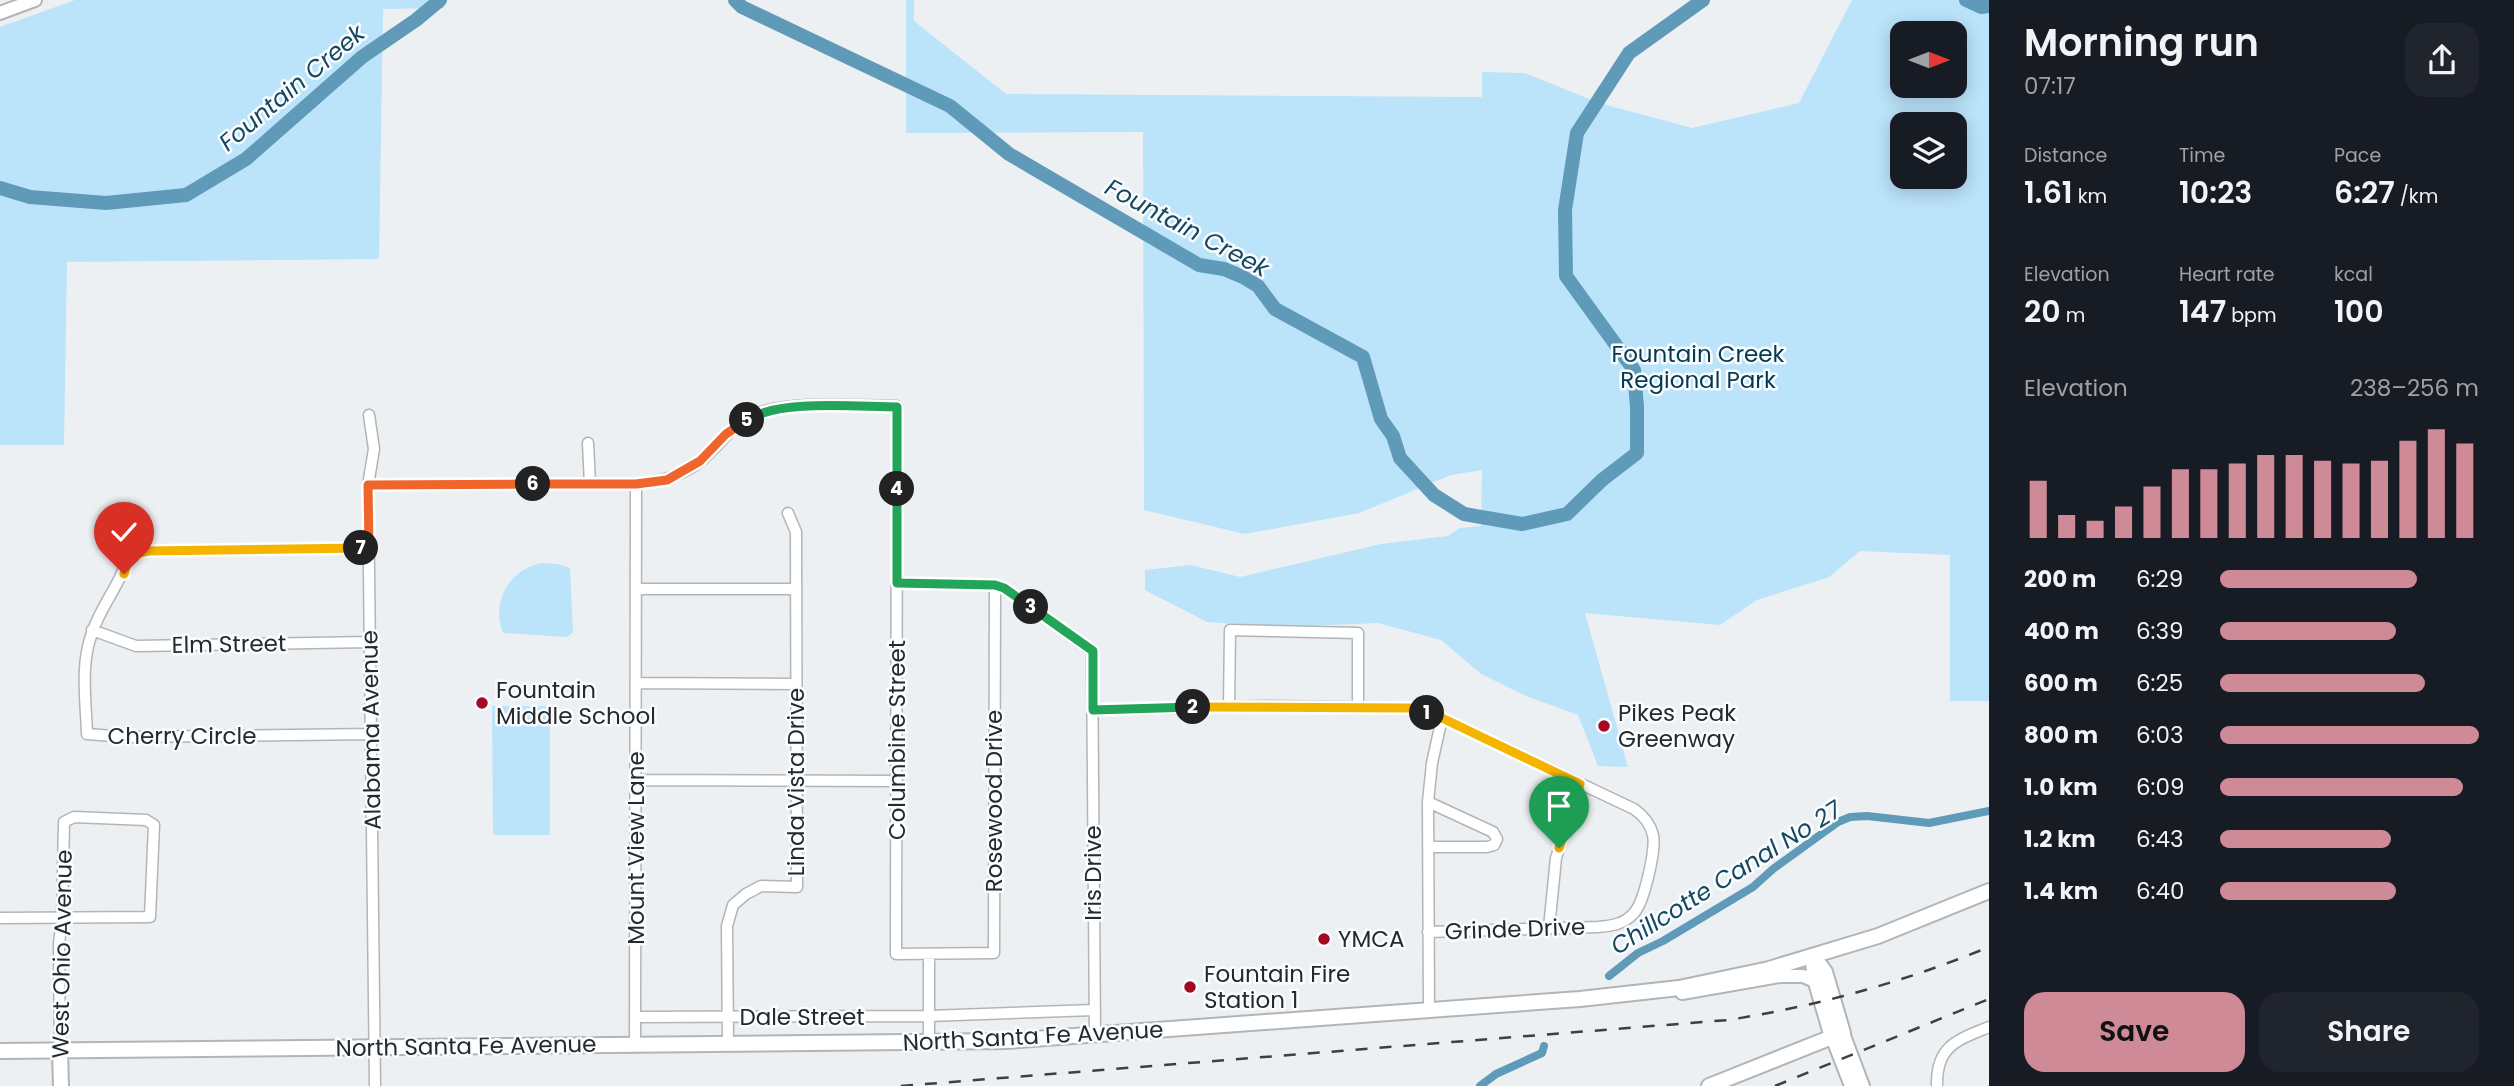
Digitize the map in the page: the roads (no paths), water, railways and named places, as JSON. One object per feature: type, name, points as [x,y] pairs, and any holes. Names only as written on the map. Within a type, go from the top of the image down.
[{"type":"main road","name":"North Santa Fe Avenue","points":[[0,1051],[929,1042],[1095,1035],[1429,1010],[1664,990],[1720,980],[1878,936],[1989,891]]},
{"type":"main road","points":[[1813,956],[1815,981],[1837,1035]]},
{"type":"main road","points":[[1813,956],[1825,972],[1837,1035]]},
{"type":"main road","points":[[1709,1086],[1837,1035]]},
{"type":"main road","name":"West Ohio Avenue","points":[[60,1049],[61,1086]]},
{"type":"street","points":[[0,13],[35,0]]},
{"type":"street","name":"Columbine Street","points":[[636,484],[667,480],[700,461],[726,434],[757,414],[796,407],[897,407],[896,954],[929,954]]},
{"type":"street","name":"Alabama Avenue","points":[[369,415],[374,449],[368,485],[375,1086]]},
{"type":"street","points":[[588,443],[590,484]]},
{"type":"street","points":[[368,485],[636,484]]},
{"type":"street","name":"Mount View Lane","points":[[635,1044],[636,484]]},
{"type":"street","name":"Linda Vista Drive","points":[[729,1044],[727,926],[733,905],[761,886],[797,887],[796,533],[788,513]]},
{"type":"street","name":"Cherry Circle","points":[[369,548],[148,551],[129,555],[124,574],[92,630],[84,658],[87,734],[126,737],[371,734]]},
{"type":"street","points":[[897,583],[995,585]]},
{"type":"street","name":"Iris Drive","points":[[995,585],[1004,588],[1093,651],[1095,1035]]},
{"type":"street","name":"Rosewood Drive","points":[[929,954],[994,953],[995,585]]},
{"type":"street","points":[[636,589],[796,589]]},
{"type":"street","name":"Elm Street","points":[[92,630],[136,646],[369,642]]},
{"type":"street","points":[[1229,707],[1230,630],[1358,633],[1358,708]]},
{"type":"street","points":[[636,683],[796,684]]},
{"type":"street","name":"Grinde Drive","points":[[1093,710],[1229,707],[1410,708],[1442,718],[1634,810],[1646,819],[1654,840],[1651,861],[1640,905],[1631,917],[1608,926],[1428,932]]},
{"type":"street","points":[[1429,1010],[1428,802],[1432,764],[1442,718]]},
{"type":"street","points":[[636,780],[897,781]]},
{"type":"street","points":[[1549,928],[1556,858],[1580,784]]},
{"type":"street","points":[[1428,802],[1493,832],[1497,839],[1494,845],[1487,847],[1428,847]]},
{"type":"street","name":"West Ohio Avenue","points":[[60,1049],[59,944],[64,822],[74,817],[146,820],[154,825],[150,917],[62,918]]},
{"type":"street","points":[[0,918],[62,918]]},
{"type":"street","points":[[929,954],[929,1042]]},
{"type":"street","points":[[1664,990],[1679,994],[1780,976],[1803,976],[1815,981]]},
{"type":"street","name":"Dale Street","points":[[635,1017],[929,1016],[1094,1010]]},
{"type":"street","points":[[1937,1086],[1938,1069],[1944,1052],[1961,1038],[1989,1027]]},
{"type":"street","points":[[1837,1035],[1851,1086]]},
{"type":"street","points":[[1837,1035],[1863,1086]]},
{"type":"waterway","name":"Fountain Creek","points":[[0,188],[30,197],[106,203],[186,195],[246,159],[362,57],[440,0]]},
{"type":"waterway","name":"Fountain Creek","points":[[735,0],[742,7],[950,106],[1009,154],[1199,265],[1224,269],[1258,286],[1275,309],[1363,357],[1381,419],[1393,436],[1400,458],[1434,495],[1464,514],[1522,524],[1567,514],[1602,480],[1637,453],[1634,370],[1566,276],[1565,210],[1577,133],[1629,53],[1703,0]]},
{"type":"waterway","name":"Fountain Creek","points":[[1966,0],[1981,7],[1989,6]]},
{"type":"waterway","name":"Chillcotte Canal No 27","points":[[1609,976],[1638,953],[1753,887],[1773,869],[1838,822],[1850,817],[1867,816],[1929,823],[1989,811]]},
{"type":"waterway","name":"Chillcotte Canal No 27","points":[[1480,1086],[1496,1074],[1542,1053],[1544,1046]]},
{"type":"railway","points":[[901,1086],[1728,1020],[1795,1008],[1860,991],[1989,947]]},
{"type":"railway","points":[[1775,1086],[1989,999]]},
{"type":"place","name":"Fountain Middle School","points":[[482,703]]},
{"type":"place","name":"Pikes Peak Greenway","points":[[1604,726]]},
{"type":"place","name":"YMCA","points":[[1324,939]]},
{"type":"place","name":"Fountain Fire Station 1","points":[[1190,987]]},
{"type":"park label","name":"Fountain Creek Regional Park","points":[[1698,367]]}]
